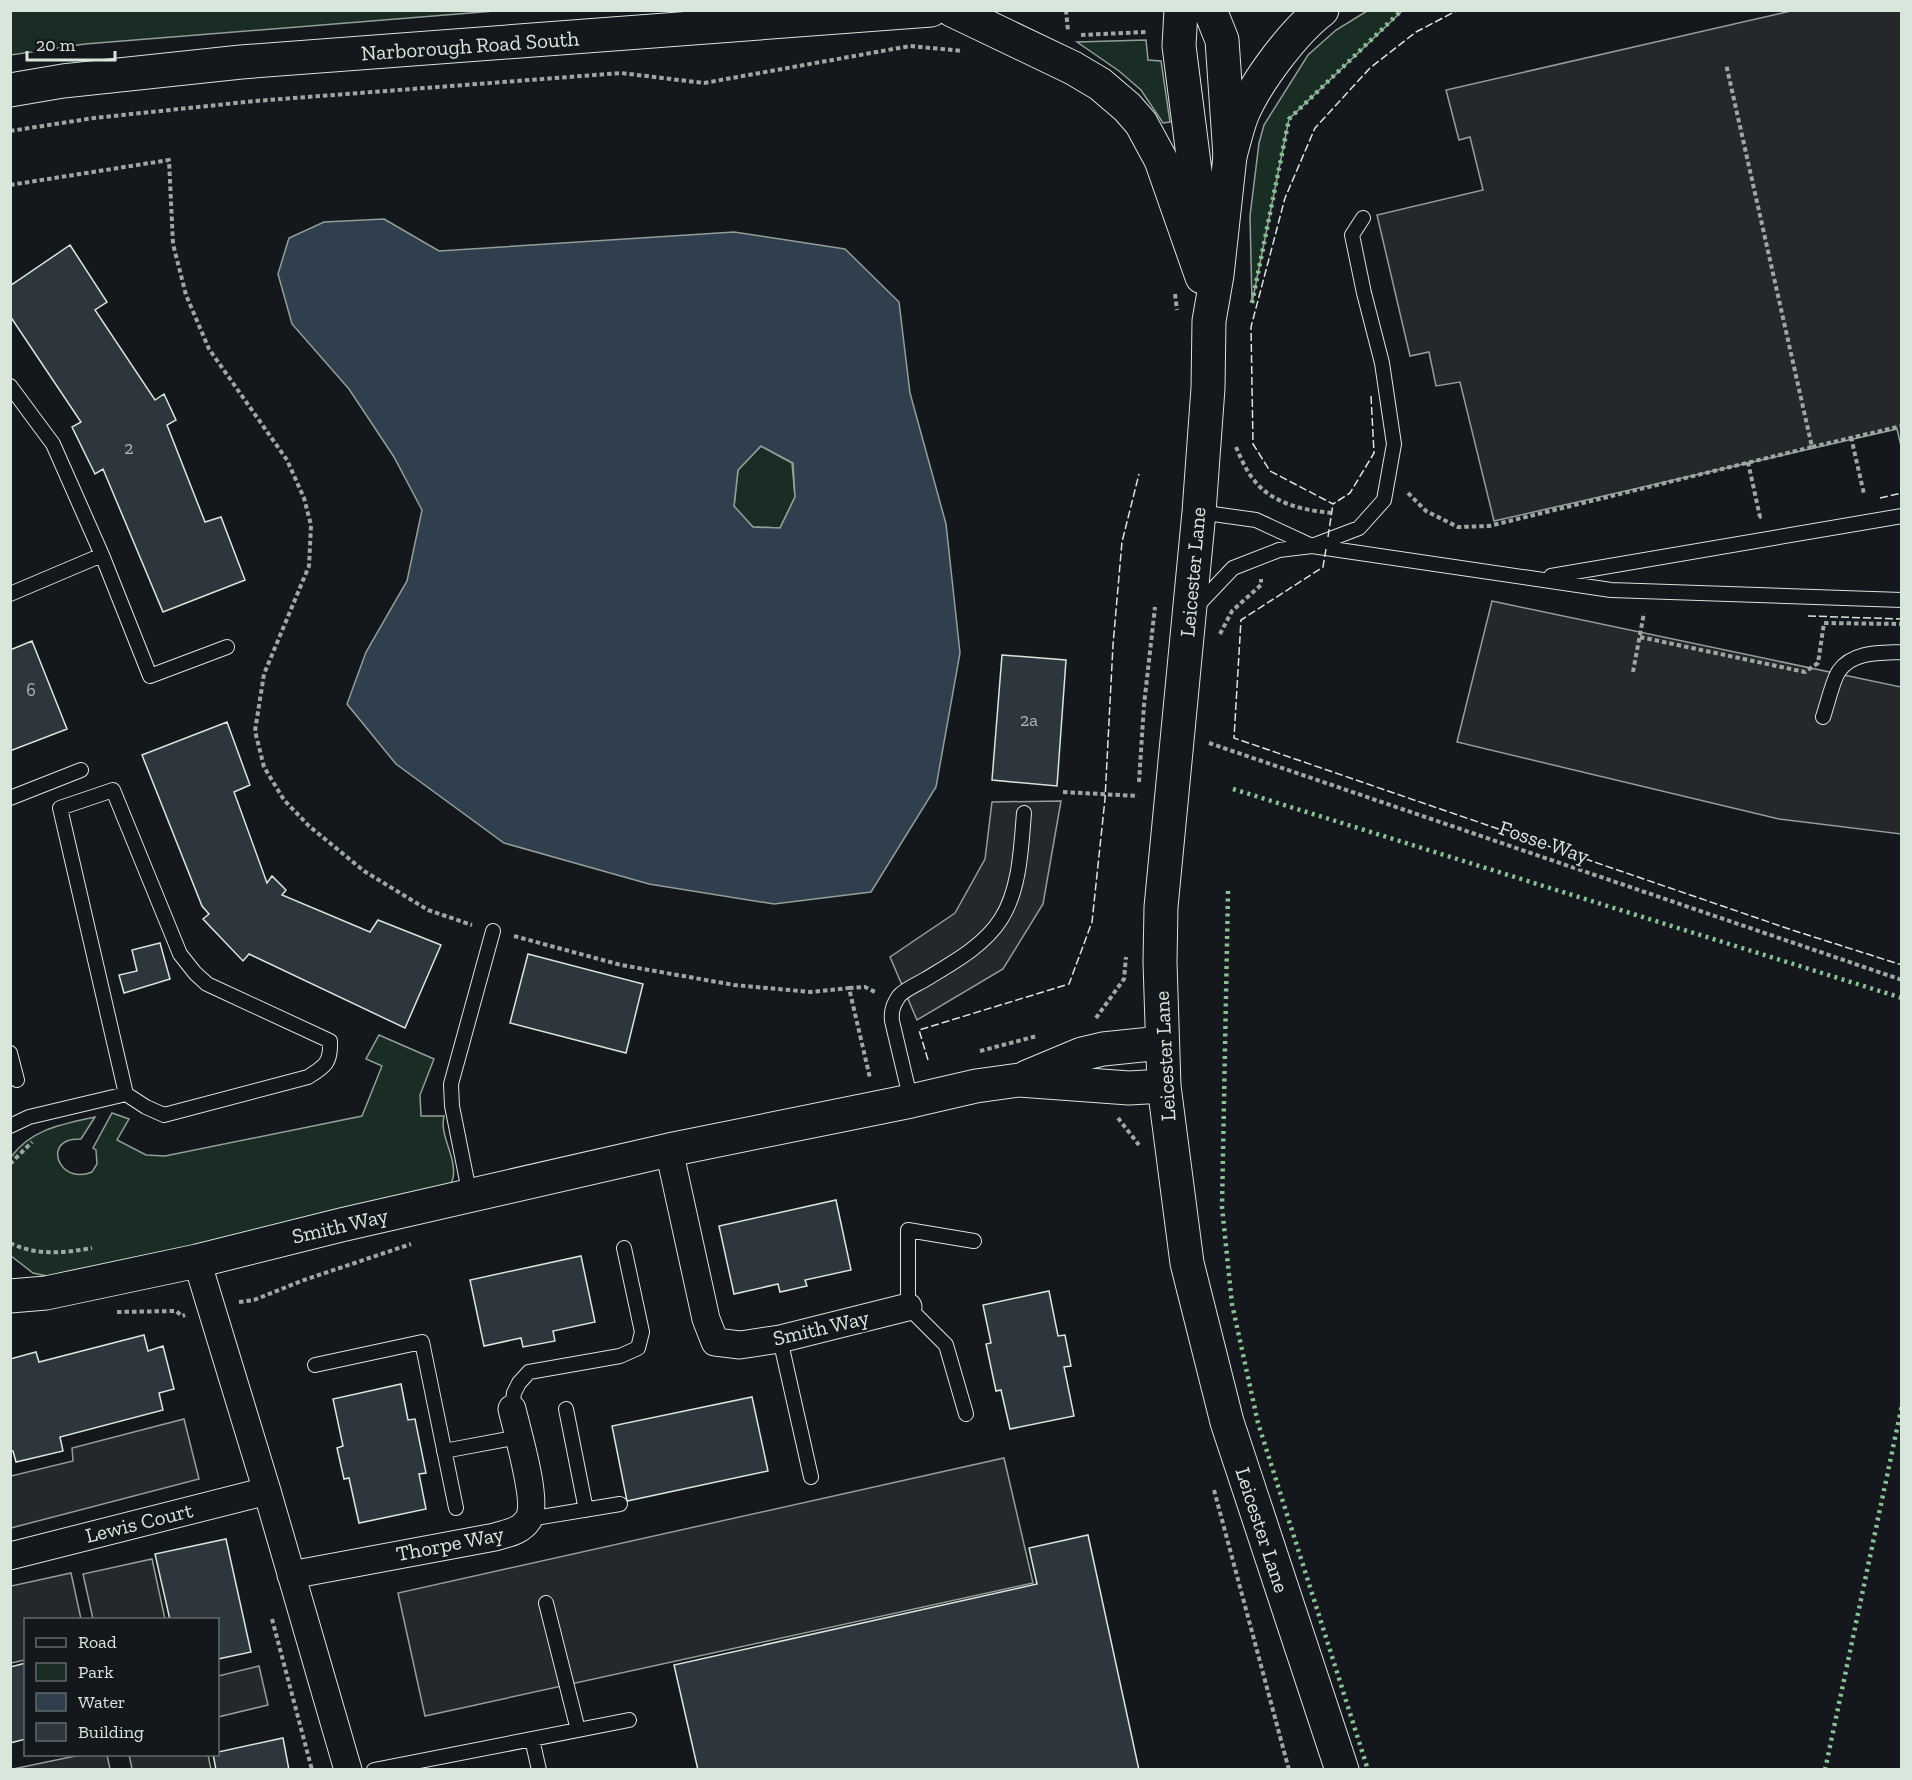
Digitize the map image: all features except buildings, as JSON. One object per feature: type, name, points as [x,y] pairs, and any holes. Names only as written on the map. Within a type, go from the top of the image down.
[{"type":"street","name":"Narborough Road South","points":[[10,90],[63,81],[241,62],[931,10]]},
{"type":"street","points":[[952,10],[1073,68],[1101,84],[1141,123],[1161,160],[1189,285]]},
{"type":"street","name":"Leicester Lane","points":[[1181,10],[1179,46],[1197,187],[1189,285],[1209,321]]},
{"type":"street","name":"Leicester Lane","points":[[1210,10],[1222,40],[1230,156],[1217,275],[1209,321],[1208,388],[1191,613],[1177,732],[1161,907],[1161,1043],[1164,1086],[1187,1263],[1210,1357],[1227,1422],[1342,1770]]},
{"type":"street","points":[[1230,156],[1243,114],[1272,64],[1294,37],[1322,10]]},
{"type":"street","points":[[1019,1080],[1082,1054],[1103,1049],[1161,1043]]},
{"type":"street","points":[[1019,1080],[1130,1088],[1164,1086]]},
{"type":"street","name":"Smith Way","points":[[10,1296],[46,1293],[197,1261],[341,1225],[669,1150],[976,1086],[1019,1080]]},
{"type":"street","name":"Smith Way","points":[[669,1150],[706,1319],[715,1342],[740,1345],[780,1339],[908,1306]]},
{"type":"street","points":[[197,1261],[348,1770]]},
{"type":"street","name":"Thorpe Way","points":[[291,1575],[517,1531],[529,1519],[532,1508],[531,1493],[512,1409]]},
{"type":"street","name":"Lewis Court","points":[[10,1557],[267,1491]]},
{"type":"lane","points":[[1191,613],[1233,568],[1279,550],[1312,546],[1359,528],[1384,501],[1394,444],[1382,363],[1352,235],[1363,218]]},
{"type":"lane","points":[[10,386],[52,444],[102,555],[150,676],[227,647]]},
{"type":"lane","points":[[1199,512],[1256,520],[1312,546],[1611,590],[1902,600]]},
{"type":"lane","points":[[1537,579],[1902,516]]},
{"type":"lane","points":[[10,594],[102,555]]},
{"type":"lane","points":[[1823,717],[1839,671],[1856,657],[1875,653],[1902,652]]},
{"type":"lane","points":[[10,798],[81,770]]},
{"type":"lane","points":[[10,1125],[29,1117],[126,1094],[164,1115],[308,1077],[323,1068],[331,1056],[330,1041],[207,984],[195,973],[180,954],[113,790],[60,808],[126,1094]]},
{"type":"lane","points":[[911,1101],[891,1009],[901,994],[958,959],[987,936],[1000,921],[1011,901],[1017,874],[1024,813]]},
{"type":"lane","points":[[470,1196],[452,1106],[451,1084],[493,931]]},
{"type":"lane","points":[[10,1053],[17,1080]]},
{"type":"lane","points":[[966,1414],[946,1345],[908,1306],[908,1230],[974,1241]]},
{"type":"lane","points":[[512,1409],[514,1393],[519,1383],[530,1372],[620,1356],[638,1348],[642,1332],[624,1248]]},
{"type":"lane","points":[[780,1339],[811,1478]]},
{"type":"lane","points":[[315,1365],[422,1342],[456,1508]]},
{"type":"lane","points":[[567,1409],[586,1510]]},
{"type":"lane","points":[[444,1451],[519,1437]]},
{"type":"lane","points":[[529,1519],[620,1504]]},
{"type":"lane","points":[[546,1603],[578,1730]]},
{"type":"lane","points":[[374,1770],[629,1720]]},
{"type":"lane","points":[[532,1739],[539,1770]]},
{"type":"path","points":[[10,131],[94,118],[255,101],[621,73],[704,83],[910,46],[968,52]]},
{"type":"path","points":[[1726,64],[1812,447]]},
{"type":"path","points":[[10,185],[169,160],[173,244],[186,295],[209,349],[287,460],[304,498],[311,525],[309,566],[264,674],[255,731],[264,767],[284,800],[309,826],[364,871],[428,910],[493,931],[621,965],[734,985],[812,992],[849,988],[871,1080]]},
{"type":"path","points":[[1178,315],[1189,285]]},
{"type":"path","points":[[1387,483],[1401,485],[1426,511],[1458,527],[1489,526],[1902,426]]},
{"type":"path","points":[[1851,438],[1864,494]]},
{"type":"path","points":[[1235,446],[1253,480],[1268,495],[1284,503],[1332,513],[1341,512]]},
{"type":"path","points":[[1137,807],[1144,705],[1156,601]]},
{"type":"path","points":[[1640,637],[1805,672],[1818,663],[1824,623],[1902,624]]},
{"type":"path","name":"Fosse Way","points":[[1177,732],[1902,980]]},
{"type":"path","points":[[1063,792],[1138,796]]},
{"type":"path","points":[[1103,1049],[1095,1020],[1124,979],[1126,956]]},
{"type":"path","points":[[1117,1116],[1139,1146]]},
{"type":"path","points":[[112,1312],[176,1311],[182,1316],[212,1307],[254,1300],[304,1280],[412,1243]]},
{"type":"path","points":[[1212,1485],[1288,1770]]},
{"type":"green space","points":[[10,11],[495,11],[85,44],[11,55]]},
{"type":"green space","points":[[1367,11],[1402,11],[1289,119],[1252,303],[1250,216],[1259,143],[1264,125],[1308,55],[1336,30]]},
{"type":"green space","points":[[1146,40],[1148,60],[1161,61],[1170,122],[1163,123],[1141,90],[1119,71],[1077,42]]},
{"type":"green space","points":[[761,446],[792,463],[795,497],[780,528],[753,527],[734,507],[738,470]]},
{"type":"green space","points":[[379,1035],[434,1059],[420,1095],[421,1116],[444,1116],[444,1131],[454,1170],[453,1178],[443,1194],[61,1279],[33,1273],[11,1256],[11,1157],[28,1140],[48,1129],[95,1117],[81,1139],[67,1141],[58,1151],[58,1158],[66,1170],[82,1174],[92,1172],[97,1164],[96,1150],[93,1148],[112,1113],[129,1119],[117,1140],[146,1155],[165,1156],[362,1116],[382,1066],[366,1059]]},
{"type":"shaded area","points":[[1795,10],[1901,11],[1901,446],[1897,429],[1494,521],[1460,382],[1436,386],[1429,352],[1410,356],[1377,215],[1483,190],[1470,137],[1459,140],[1446,90]]},
{"type":"shaded area","points":[[1492,601],[1901,687],[1901,834],[1779,819],[1457,742]]},
{"type":"shaded area","points":[[1061,801],[1043,904],[1003,969],[917,1020],[890,957],[955,913],[985,859],[992,802]]},
{"type":"shaded area","points":[[184,1419],[199,1479],[11,1528],[11,1476],[73,1461],[72,1448]]},
{"type":"shaded area","points":[[1004,1458],[1033,1583],[425,1716],[398,1593]]},
{"type":"shaded area","points":[[152,1559],[165,1618],[93,1618],[83,1574]]},
{"type":"shaded area","points":[[71,1573],[81,1618],[24,1618],[24,1660],[11,1663],[11,1586]]},
{"type":"shaded area","points":[[259,1666],[268,1705],[219,1717],[219,1676]]},
{"type":"shaded area","points":[[75,1756],[107,1756],[110,1769],[13,1769]]},
{"type":"shaded area","points":[[129,1756],[208,1756],[211,1769],[132,1769]]},
{"type":"water","points":[[384,219],[439,251],[734,232],[845,249],[899,302],[910,393],[946,524],[960,653],[936,787],[871,892],[774,904],[649,884],[504,843],[396,764],[347,704],[366,652],[407,581],[422,510],[394,457],[349,389],[292,324],[278,274],[289,238],[324,222]],"holes":[[[761,446],[793,463],[795,497],[780,528],[753,527],[734,506],[738,470]]]},
{"type":"hedge","points":[[1252,303],[1289,119],[1402,10]]},
{"type":"hedge","points":[[1233,789],[1902,998]]},
{"type":"hedge","points":[[1228,891],[1222,1207],[1232,1304],[1258,1423],[1368,1770]]},
{"type":"hedge","points":[[1825,1770],[1902,1405]]},
{"type":"fence","points":[[1371,396],[1374,453],[1350,493],[1333,504],[1270,471],[1253,444],[1251,327],[1285,198],[1315,128],[1370,68],[1416,32],[1458,10]]},
{"type":"fence","points":[[928,1060],[919,1030],[1069,984],[1092,922],[1105,799],[1113,645],[1122,542],[1139,474]]},
{"type":"fence","points":[[1880,498],[1902,493]]},
{"type":"fence","points":[[1328,537],[1333,504]]},
{"type":"fence","points":[[1326,549],[1323,567],[1241,620],[1234,738],[1792,930],[1902,965]]},
{"type":"fence","points":[[1808,616],[1902,619]]}]
